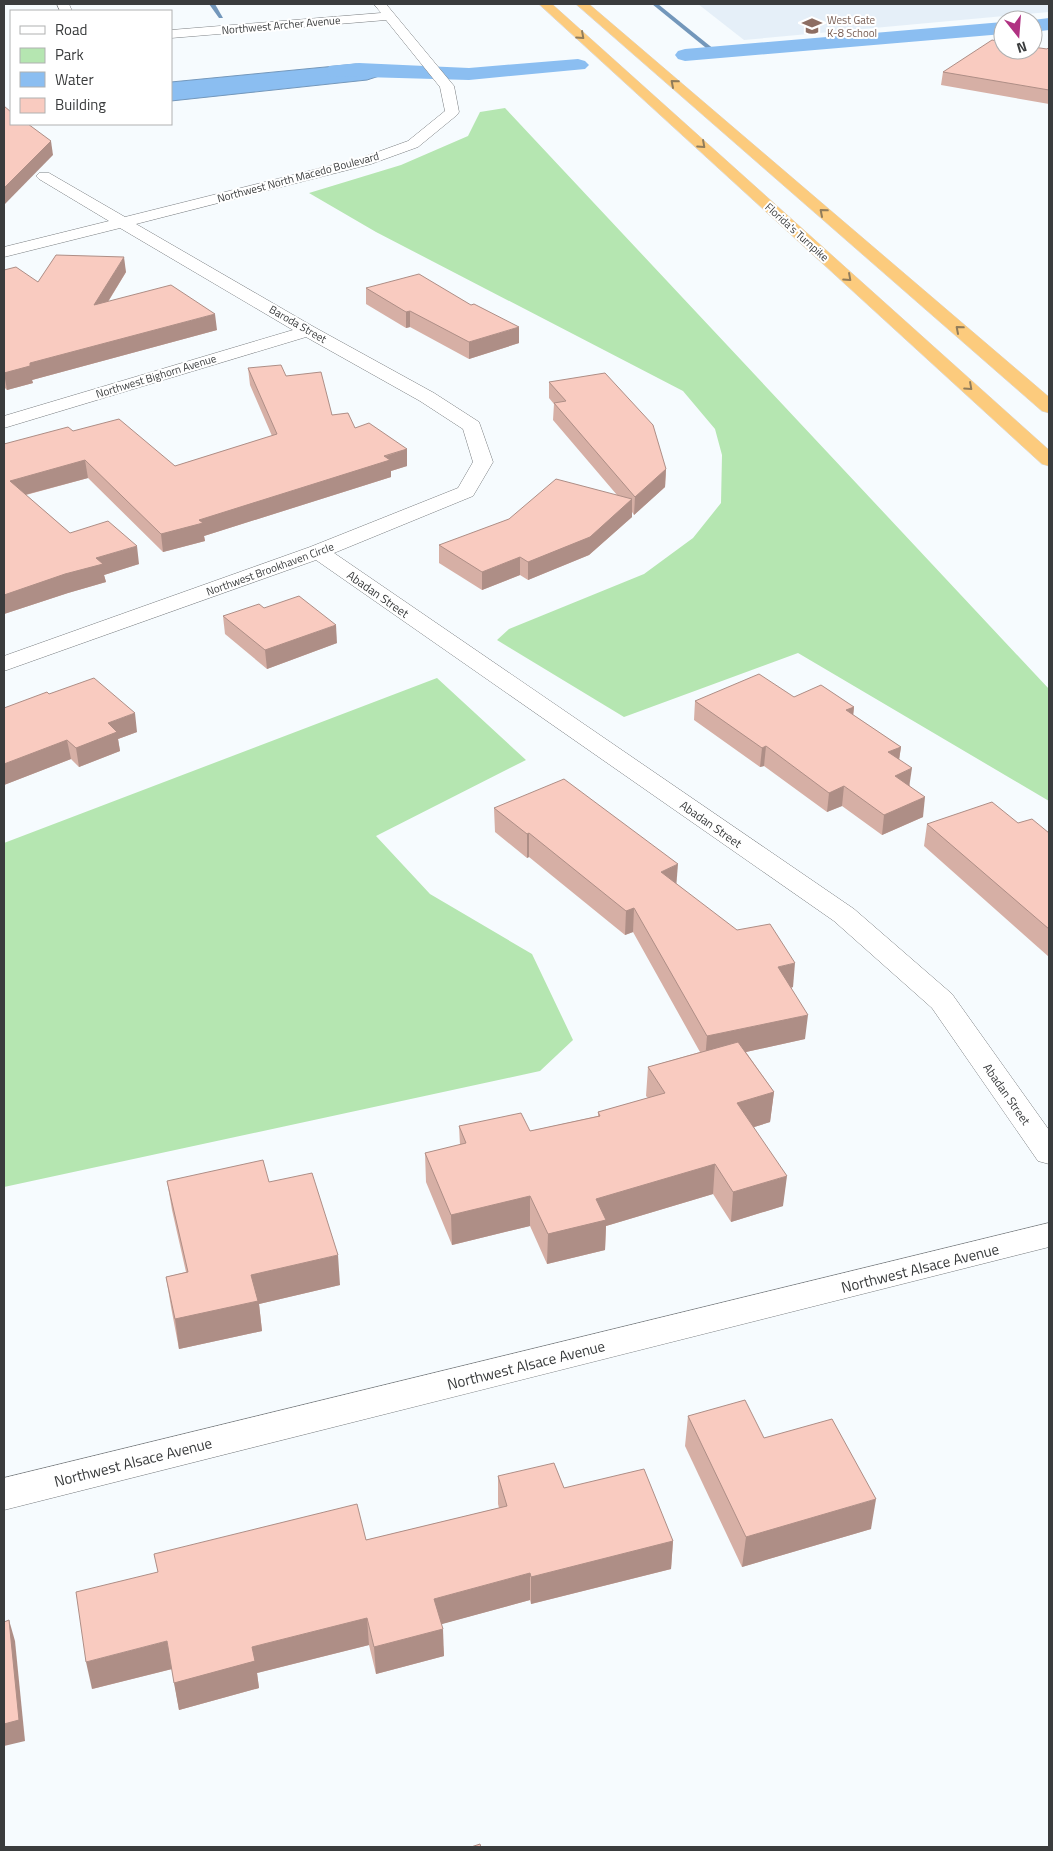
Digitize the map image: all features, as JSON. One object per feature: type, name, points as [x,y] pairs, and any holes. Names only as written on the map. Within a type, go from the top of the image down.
[{"type":"highway","name":"Florida's Turnpike","points":[[545,4],[1049,460]]},
{"type":"highway","points":[[582,4],[1049,407]]},
{"type":"street","name":"Northwest North Macedo Boulevard","points":[[4,252],[366,161],[413,144],[452,112],[447,86],[416,52],[380,4]]},
{"type":"street","name":"Northwest Archer Avenue","points":[[172,34],[390,16]]},
{"type":"street","name":"Baroda Street","points":[[44,176],[308,330],[427,396],[472,426]]},
{"type":"street","name":"Northwest Bighorn Avenue","points":[[4,422],[308,330]]},
{"type":"street","name":"Northwest Brookhaven Circle","points":[[4,664],[318,552],[466,492],[483,462],[472,426]]},
{"type":"street","name":"Abadan Street","points":[[318,552],[844,915],[942,1001],[1049,1153]]},
{"type":"street","name":"Northwest Alsace Avenue","points":[[4,1494],[1049,1236]]},
{"type":"shaded area","name":"West Gate K-8 School","points":[[698,4],[1049,4],[1049,12],[1043,13],[1043,10],[993,10],[993,17],[744,40]]},
{"type":"green space","points":[[505,108],[1049,689],[1049,801],[798,653],[624,717],[497,640],[509,629],[644,574],[693,538],[721,503],[722,455],[715,429],[683,391],[376,232],[309,193],[401,165],[468,136],[480,112]]},
{"type":"green space","points":[[437,678],[526,760],[376,836],[430,894],[532,954],[573,1040],[540,1071],[4,1187],[4,843]]},
{"type":"water","points":[[356,64],[404,68],[367,80],[172,101],[172,82]]},
{"type":"building","points":[[992,40],[993,60],[1043,60],[1043,48],[1049,47],[1049,90],[943,72]]},
{"type":"building","points":[[4,106],[10,111],[10,125],[29,125],[51,141],[4,188]]},
{"type":"building","points":[[56,255],[124,257],[94,305],[171,285],[215,314],[30,363],[30,366],[4,373],[4,270],[16,267],[38,282]]},
{"type":"building","points":[[419,274],[471,305],[474,304],[519,327],[469,342],[410,311],[406,312],[366,288]]},
{"type":"building","points":[[281,365],[286,376],[321,372],[332,415],[348,413],[355,428],[369,423],[407,449],[384,456],[390,460],[199,520],[203,523],[161,534],[85,460],[10,481],[70,533],[108,521],[137,546],[96,558],[103,564],[65,574],[4,595],[4,444],[68,427],[73,431],[119,419],[175,466],[277,434],[248,368]]},
{"type":"building","points":[[605,373],[653,425],[666,469],[635,497],[554,403],[566,401],[549,382]]},
{"type":"building","points":[[556,479],[632,499],[590,537],[528,562],[520,557],[482,572],[439,545],[509,519]]},
{"type":"building","points":[[299,596],[336,625],[265,650],[223,616],[259,604],[264,608]]},
{"type":"building","points":[[759,674],[794,697],[821,685],[854,707],[846,710],[901,747],[888,752],[912,768],[895,776],[925,797],[884,815],[844,786],[829,793],[766,746],[762,748],[695,701]]},
{"type":"building","points":[[94,678],[135,713],[108,723],[117,732],[76,748],[67,740],[4,764],[4,708],[47,692],[49,694]]},
{"type":"building","points":[[564,779],[678,864],[661,872],[737,930],[770,924],[795,963],[778,967],[808,1015],[707,1036],[634,908],[626,911],[529,833],[527,834],[494,808]]},
{"type":"building","points":[[992,802],[1018,823],[1032,819],[1049,833],[1049,929],[927,824]]},
{"type":"building","points":[[738,1042],[774,1092],[737,1103],[787,1176],[733,1192],[715,1164],[596,1199],[606,1220],[548,1234],[530,1196],[451,1215],[425,1153],[466,1143],[459,1126],[521,1113],[530,1131],[600,1116],[598,1112],[665,1093],[648,1067]]},
{"type":"building","points":[[263,1160],[269,1182],[312,1173],[338,1255],[251,1275],[258,1301],[175,1319],[166,1277],[188,1272],[167,1181]]},
{"type":"building","points":[[745,1400],[764,1438],[832,1419],[876,1499],[746,1537],[688,1416]]},
{"type":"building","points":[[554,1463],[564,1488],[644,1469],[673,1541],[531,1577],[530,1573],[434,1599],[443,1629],[374,1647],[367,1618],[252,1647],[255,1661],[174,1683],[167,1641],[86,1662],[76,1592],[158,1572],[154,1554],[357,1504],[366,1540],[507,1506],[498,1476]]},
{"type":"building","points":[[9,1620],[19,1720],[4,1724],[4,1622]]},
{"type":"waterway","points":[[212,4],[221,17]]},
{"type":"waterway","points":[[655,4],[713,51]]},
{"type":"waterway","points":[[1043,25],[1049,24]]},
{"type":"waterway","points":[[685,55],[993,29]]},
{"type":"waterway","points":[[337,71],[359,69],[469,74],[578,65]]},
{"type":"place","name":"West Gate K-8 School","points":[[812,26]]}]
